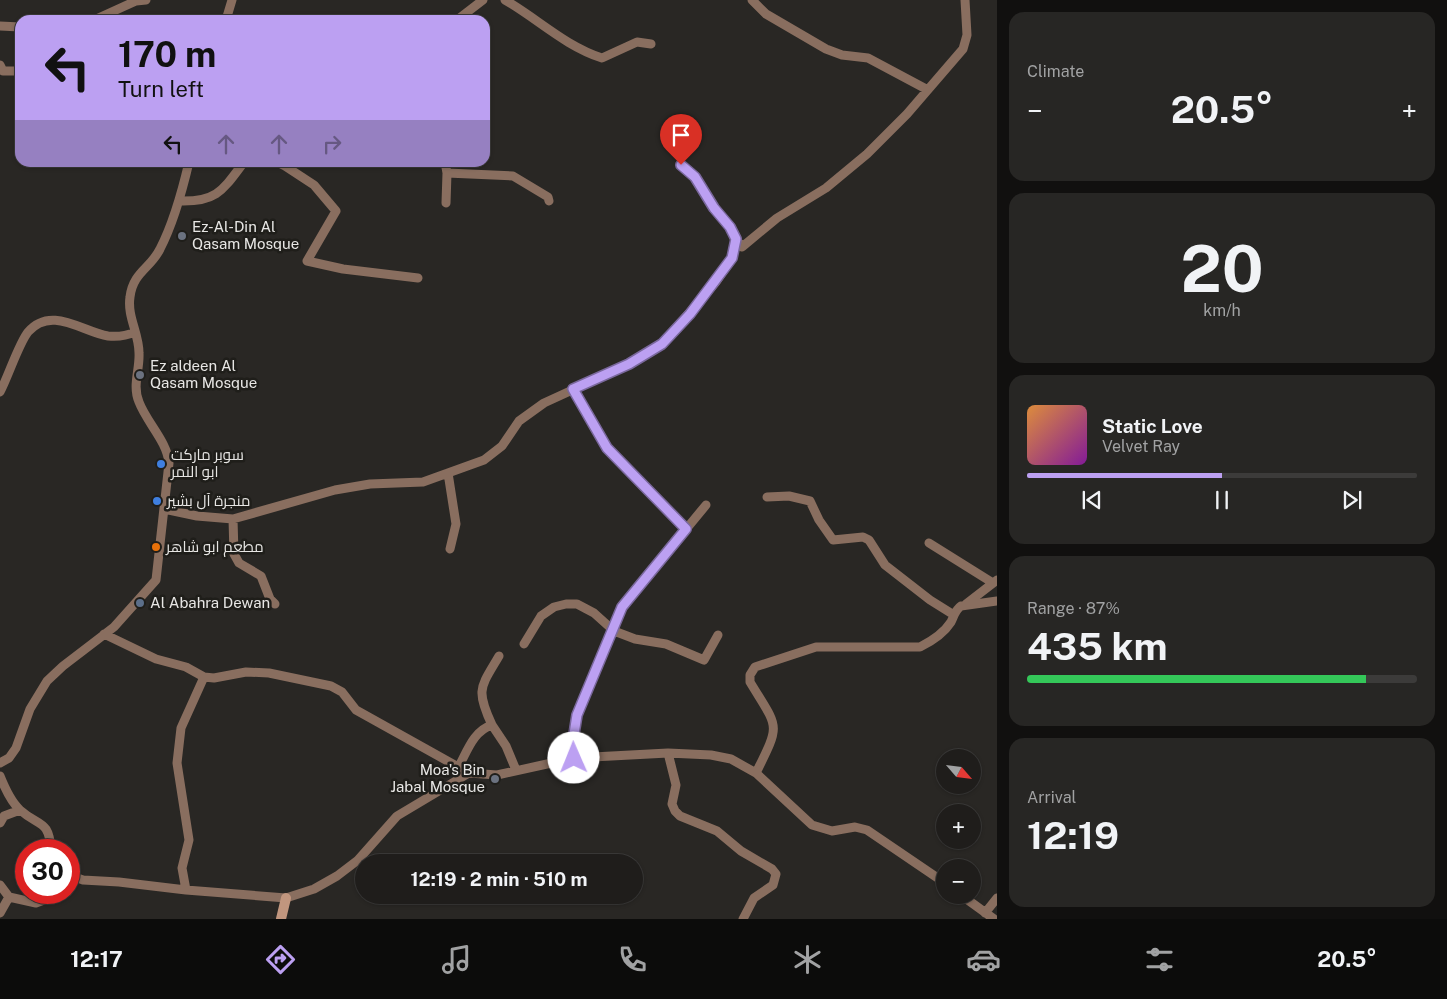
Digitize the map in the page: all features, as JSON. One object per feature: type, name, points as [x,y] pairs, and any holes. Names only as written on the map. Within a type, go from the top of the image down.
[{"type":"street","points":[[118,9],[122,0]]},
{"type":"street","points":[[105,15],[136,1],[146,0]]},
{"type":"street","points":[[228,15],[232,0]]},
{"type":"street","points":[[464,15],[483,0]]},
{"type":"street","points":[[505,0],[524,11],[567,42],[602,58],[637,42],[651,44]]},
{"type":"street","points":[[752,0],[766,14],[826,49],[842,56],[868,58],[928,90]]},
{"type":"street","points":[[681,165],[695,177],[742,247],[776,218],[826,188],[867,154],[928,90],[963,49],[967,35],[965,0]]},
{"type":"street","points":[[0,26],[15,27]]},
{"type":"street","points":[[0,64],[3,71],[15,71]]},
{"type":"street","points":[[0,764],[9,758],[16,748],[30,709],[47,681],[114,627],[156,580],[168,456],[138,400],[136,379],[139,353],[129,304],[131,288],[138,274],[160,249],[180,201],[189,167]]},
{"type":"street","points":[[180,201],[199,201],[217,195],[240,167]]},
{"type":"street","points":[[289,167],[314,185],[336,211],[307,261],[343,269],[418,278]]},
{"type":"street","points":[[446,167],[446,203]]},
{"type":"street","points":[[447,173],[513,176],[542,194],[549,201]]},
{"type":"street","points":[[736,239],[736,254]]},
{"type":"street","points":[[164,509],[197,516],[233,519],[335,490],[370,484],[423,482],[491,456],[502,446],[519,421],[544,403],[629,364],[662,344],[716,282],[732,258],[736,239]]},
{"type":"street","points":[[0,392],[25,337],[38,324],[50,321],[66,322],[113,336],[135,332]]},
{"type":"street","points":[[573,389],[607,448],[686,529]]},
{"type":"street","points":[[448,474],[456,524],[450,549]]},
{"type":"street","points":[[767,497],[789,496],[810,501],[832,540],[863,537],[869,540],[885,564],[930,600],[954,615]]},
{"type":"street","points":[[574,758],[574,734],[577,715],[626,600],[706,506]]},
{"type":"street","points":[[233,519],[234,554],[239,564],[261,576],[275,604]]},
{"type":"street","points":[[756,773],[773,738],[775,726],[750,682],[750,675],[755,667],[816,647],[920,647],[929,643],[946,628],[957,609],[995,581],[929,543]]},
{"type":"street","points":[[966,604],[997,601]]},
{"type":"street","points":[[524,644],[541,616],[554,607],[566,604],[577,604],[594,614],[614,631],[635,639],[666,644],[704,660],[718,635]]},
{"type":"street","points":[[104,634],[156,659],[186,667],[204,677],[214,678],[246,672],[270,673],[332,686],[342,692],[356,710],[469,773],[489,775],[574,758],[668,753],[721,756],[740,763],[756,773],[812,826],[832,831],[855,827],[867,830],[936,877]]},
{"type":"street","points":[[499,656],[482,683],[482,702],[492,725],[506,746],[516,770]]},
{"type":"street","points":[[186,890],[182,868],[189,840],[177,763],[181,728],[204,677]]},
{"type":"street","points":[[458,768],[476,735],[483,728],[492,725]]},
{"type":"street","points":[[668,753],[676,785],[672,804],[675,811],[680,816],[717,831],[741,850],[772,869],[776,874],[773,885],[754,898],[743,919]]},
{"type":"street","points":[[80,879],[286,898],[314,888],[337,876],[358,860],[397,816],[469,773]]},
{"type":"street","points":[[0,776],[20,810],[47,828],[50,839]]},
{"type":"street","points":[[0,823],[4,816],[20,810]]},
{"type":"street","points":[[0,886],[9,898],[15,899]]},
{"type":"street","points":[[0,914],[9,898]]},
{"type":"street","points":[[281,919],[286,898]]},
{"type":"street","points":[[985,912],[997,898]]},
{"type":"street","points":[[974,904],[994,919]]},
{"type":"place","name":"Ez-Al-Din Al Qasam Mosque","points":[[182,236]]},
{"type":"place","name":"Ez aldeen Al Qasam Mosque","points":[[140,375]]},
{"type":"place","name":"سوبر ماركت ابو النمر","points":[[161,464]]},
{"type":"place","name":"منجرة آل بشير","points":[[157,501]]},
{"type":"place","name":"مطعم ابو شاهر","points":[[156,547]]},
{"type":"place","name":"Al Abahra Dewan","points":[[140,603]]},
{"type":"place","name":"Moa's Bin Jabal Mosque","points":[[495,779]]},
{"type":"route","points":[[574,758],[574,734],[577,715],[614,631],[622,607],[686,529],[607,448],[573,389],[629,364],[662,344],[690,314],[716,282],[732,258],[736,239],[730,227],[714,208],[695,177],[681,165]]}]
